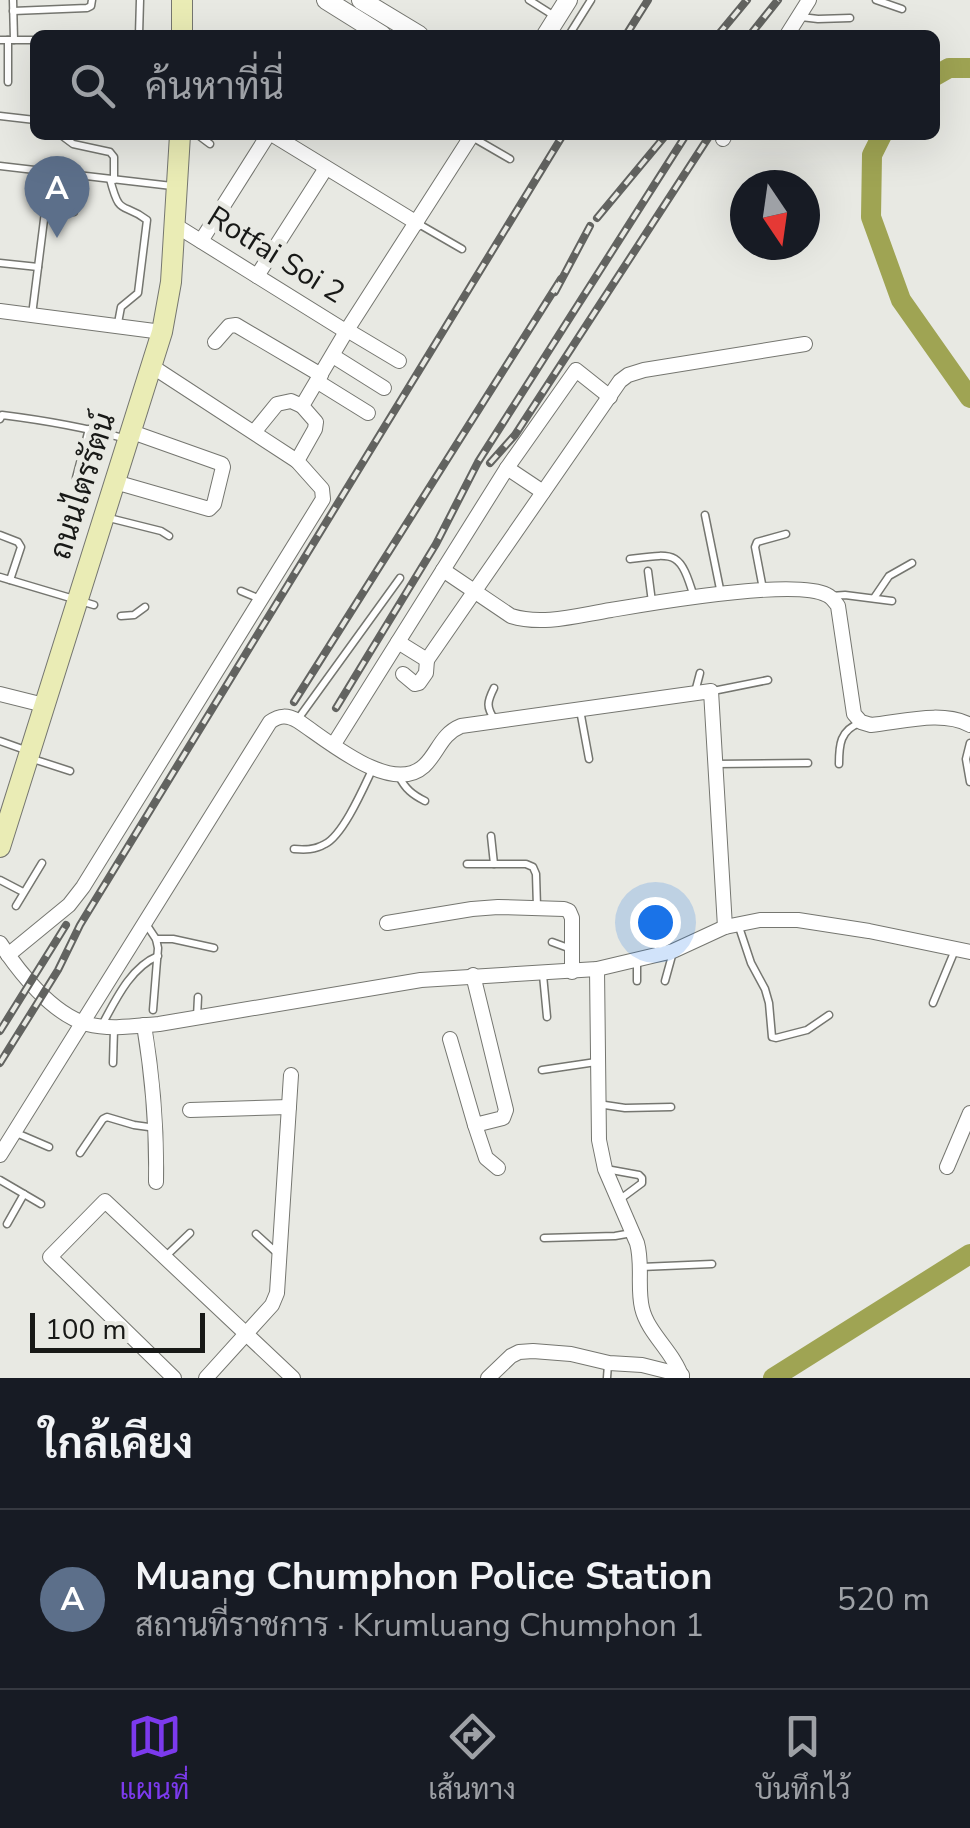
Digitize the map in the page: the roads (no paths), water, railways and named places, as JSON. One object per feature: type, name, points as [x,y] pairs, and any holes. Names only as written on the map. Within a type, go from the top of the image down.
[{"type":"main road","points":[[182,0],[182,30]]},
{"type":"main road","name":"ถนนไตรรัตน์","points":[[0,847],[6,803],[86,602],[104,516],[162,332],[176,225],[180,140]]},
{"type":"street","points":[[326,0],[406,30]]},
{"type":"street","points":[[549,30],[568,0]]},
{"type":"street","points":[[790,30],[809,0]]},
{"type":"street","points":[[201,241],[268,140]]},
{"type":"street","points":[[302,406],[469,140]]},
{"type":"street","points":[[299,142],[326,168],[417,223]]},
{"type":"street","points":[[258,276],[326,168]]},
{"type":"street","name":"Rotfai Soi 2","points":[[176,225],[398,362]]},
{"type":"street","points":[[0,311],[162,332]]},
{"type":"street","points":[[215,342],[229,326],[236,325],[368,412]]},
{"type":"street","points":[[403,674],[420,683],[427,660],[620,381],[644,370],[806,344]]},
{"type":"street","points":[[332,356],[384,388]]},
{"type":"street","points":[[153,367],[297,460],[322,488],[324,499],[83,887],[69,905],[4,949],[50,1002],[84,1023],[108,1027],[144,1025],[421,980],[597,969],[673,951],[732,926],[760,920],[798,920],[962,951]]},
{"type":"street","points":[[334,744],[507,468],[576,370],[610,396]]},
{"type":"street","points":[[255,432],[277,404],[291,402],[302,406],[316,422],[316,429],[297,460]]},
{"type":"street","points":[[115,482],[209,509],[214,504],[222,464],[130,436]]},
{"type":"street","points":[[507,468],[543,492]]},
{"type":"street","points":[[443,570],[511,616],[522,619],[556,618],[763,590],[814,591],[830,596],[838,606],[854,714],[861,722],[871,725],[940,718],[960,720],[970,726]]},
{"type":"street","points":[[398,642],[427,660]]},
{"type":"street","points":[[0,1155],[270,722],[279,716],[298,720],[372,769],[398,775],[426,764],[454,728],[703,692],[732,926]]},
{"type":"street","points":[[0,694],[44,706]]},
{"type":"street","points":[[386,923],[472,909],[568,911],[572,918],[572,972]]},
{"type":"street","points":[[597,969],[599,1140],[605,1168],[640,1253],[641,1305],[682,1377]]},
{"type":"street","points":[[473,975],[506,1115],[475,1125]]},
{"type":"street","points":[[144,1025],[154,1086],[156,1182]]},
{"type":"street","points":[[450,1039],[486,1158],[498,1168]]},
{"type":"street","points":[[206,1378],[272,1304],[277,1293],[291,1076]]},
{"type":"street","points":[[190,1110],[289,1107]]},
{"type":"street","points":[[947,1167],[970,1113]]},
{"type":"street","points":[[174,1378],[50,1257],[105,1201],[293,1378]]},
{"type":"street","points":[[488,1378],[519,1352],[571,1354],[608,1370],[642,1365],[682,1377]]},
{"type":"lane","points":[[8,82],[7,40],[13,0]]},
{"type":"lane","points":[[13,11],[87,8],[92,0]]},
{"type":"lane","points":[[139,30],[140,0]]},
{"type":"lane","points":[[529,0],[557,18]]},
{"type":"lane","points":[[572,30],[591,0]]},
{"type":"lane","points":[[876,0],[902,9]]},
{"type":"lane","points":[[799,16],[850,18]]},
{"type":"lane","points":[[0,116],[30,119]]},
{"type":"lane","points":[[68,140],[110,152],[114,157],[115,200],[148,220],[138,292],[121,306],[118,326]]},
{"type":"lane","points":[[205,140],[210,144]]},
{"type":"lane","points":[[478,140],[510,159]]},
{"type":"lane","points":[[0,166],[178,187]]},
{"type":"lane","points":[[32,315],[50,172]]},
{"type":"lane","points":[[74,212],[79,176]]},
{"type":"lane","points":[[417,223],[462,249]]},
{"type":"lane","points":[[0,262],[38,267]]},
{"type":"lane","points":[[1,416],[130,436]]},
{"type":"lane","points":[[76,478],[89,429]]},
{"type":"lane","points":[[705,515],[721,595]]},
{"type":"lane","points":[[104,516],[169,536]]},
{"type":"lane","points":[[763,590],[756,542],[786,534]]},
{"type":"lane","points":[[0,536],[18,542],[21,547],[10,580]]},
{"type":"lane","points":[[630,559],[658,555],[680,561],[695,598]]},
{"type":"lane","points":[[874,598],[889,576],[912,563]]},
{"type":"lane","points":[[648,571],[652,603]]},
{"type":"lane","points":[[0,577],[86,602]]},
{"type":"lane","points":[[298,720],[400,578]]},
{"type":"lane","points":[[241,591],[261,599]]},
{"type":"lane","points":[[830,596],[845,594],[892,602]]},
{"type":"lane","points":[[121,616],[134,615],[145,607]]},
{"type":"lane","points":[[700,673],[703,692],[768,680]]},
{"type":"lane","points":[[494,688],[488,702],[496,721]]},
{"type":"lane","points":[[580,709],[589,759]]},
{"type":"lane","points":[[838,764],[843,734],[861,722]]},
{"type":"lane","points":[[0,741],[70,771]]},
{"type":"lane","points":[[970,743],[966,759],[970,782]]},
{"type":"lane","points":[[714,764],[808,763]]},
{"type":"lane","points":[[294,849],[309,850],[329,843],[352,810],[372,769]]},
{"type":"lane","points":[[398,775],[404,786],[426,801]]},
{"type":"lane","points":[[491,836],[494,864]]},
{"type":"lane","points":[[16,906],[42,863]]},
{"type":"lane","points":[[467,864],[533,867],[537,908]]},
{"type":"lane","points":[[0,880],[23,892]]},
{"type":"lane","points":[[146,923],[156,939],[158,956],[153,1010]]},
{"type":"lane","points":[[732,926],[765,989],[772,1036],[807,1030],[829,1015]]},
{"type":"lane","points":[[156,939],[214,948]]},
{"type":"lane","points":[[552,942],[572,949]]},
{"type":"lane","points":[[665,980],[673,951]]},
{"type":"lane","points":[[933,1003],[962,951]]},
{"type":"lane","points":[[113,1064],[108,1027],[134,972],[144,961],[158,956]]},
{"type":"lane","points":[[636,981],[637,960]]},
{"type":"lane","points":[[543,974],[547,1017]]},
{"type":"lane","points":[[197,1018],[198,997]]},
{"type":"lane","points":[[542,1070],[597,1062]]},
{"type":"lane","points":[[598,1104],[671,1108]]},
{"type":"lane","points":[[80,1153],[108,1117],[157,1128]]},
{"type":"lane","points":[[14,1132],[49,1147]]},
{"type":"lane","points":[[605,1168],[642,1178],[642,1184],[619,1200]]},
{"type":"lane","points":[[0,1180],[41,1204]]},
{"type":"lane","points":[[7,1224],[24,1194]]},
{"type":"lane","points":[[544,1238],[633,1232]]},
{"type":"lane","points":[[165,1257],[190,1233]]},
{"type":"lane","points":[[256,1234],[279,1255]]},
{"type":"lane","points":[[640,1267],[712,1264]]},
{"type":"waterway","points":[[940,73],[949,68],[970,68]]},
{"type":"waterway","points":[[880,140],[872,155],[871,217],[901,300],[970,398]]},
{"type":"waterway","points":[[773,1378],[970,1254]]},
{"type":"railway","points":[[629,30],[648,0]]},
{"type":"railway","points":[[722,30],[747,0]]},
{"type":"railway","points":[[754,30],[778,0]]},
{"type":"railway","points":[[0,1063],[58,970],[80,925],[560,140]]},
{"type":"railway","points":[[597,218],[662,140]]},
{"type":"railway","points":[[336,708],[436,544],[478,462],[683,140]]},
{"type":"railway","points":[[490,463],[515,435],[707,140]]},
{"type":"railway","points":[[555,292],[590,226]]},
{"type":"railway","points":[[294,702],[561,279]]},
{"type":"railway","points":[[0,1031],[66,925]]},
{"type":"place","name":"Muang Chumphon Police Station","points":[[57,238]]}]
